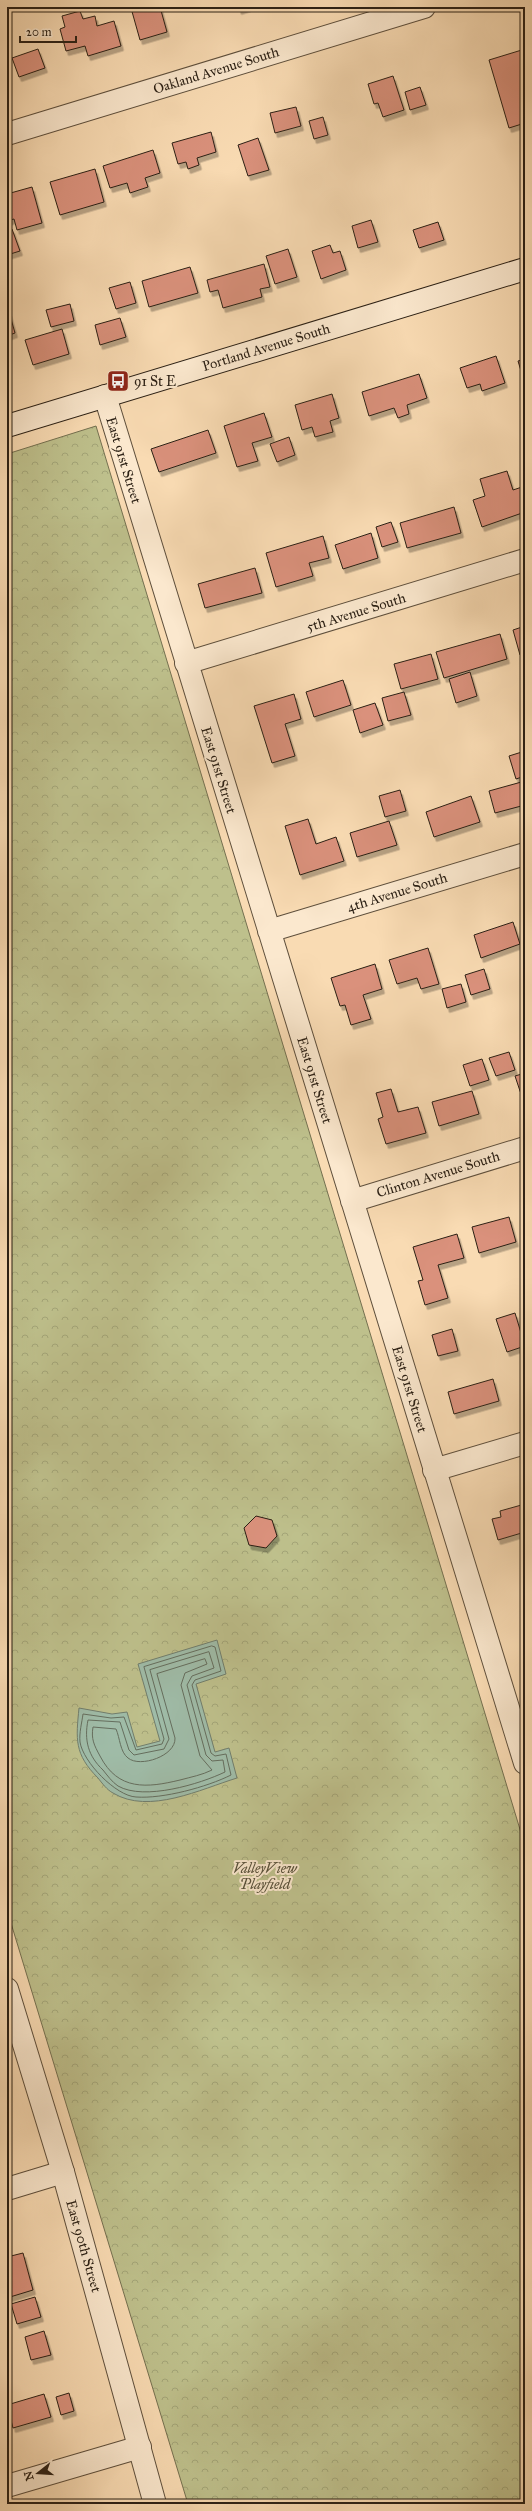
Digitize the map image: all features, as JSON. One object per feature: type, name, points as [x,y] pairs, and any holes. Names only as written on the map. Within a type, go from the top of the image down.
[{"type":"street","name":"Oakland Avenue South","points":[[7,134],[424,7]]},
{"type":"street","name":"Portland Avenue South","points":[[7,426],[525,269]]},
{"type":"street","name":"East 91st Street","points":[[105,396],[434,1470],[521,1735],[525,1763]]},
{"type":"street","name":"5th Avenue South","points":[[186,663],[525,560]]},
{"type":"street","name":"4th Avenue South","points":[[269,931],[525,854]]},
{"type":"street","name":"Clinton Avenue South","points":[[352,1200],[525,1148]]},
{"type":"street","points":[[434,1470],[525,1443]]},
{"type":"street","name":"East 90th Street","points":[[7,1989],[63,2172],[155,2504]]},
{"type":"street","points":[[7,2189],[63,2172]]},
{"type":"street","points":[[7,2486],[140,2447]]},
{"type":"green space","name":"ValleyView Playfield","points":[[96,426],[525,1846],[525,2504],[188,2504],[7,1910],[7,454]]},
{"type":"water","points":[[217,1640],[226,1674],[196,1684],[215,1752],[229,1748],[237,1778],[175,1798],[159,1801],[127,1799],[111,1792],[84,1761],[78,1746],[77,1729],[79,1708],[112,1714],[127,1712],[137,1747],[160,1741],[138,1664]]},
{"type":"building","points":[[160,7],[167,32],[140,40],[131,8]]},
{"type":"building","points":[[238,7],[248,7],[239,10]]},
{"type":"building","points":[[80,11],[83,19],[95,16],[97,26],[114,21],[121,46],[88,56],[85,46],[66,51],[60,29],[65,27],[62,16]]},
{"type":"building","points":[[38,49],[45,68],[19,77],[12,58]]},
{"type":"building","points":[[525,49],[525,123],[509,128],[489,60]]},
{"type":"building","points":[[393,76],[404,110],[383,117],[378,103],[374,104],[368,84]]},
{"type":"building","points":[[420,87],[426,105],[410,110],[405,92]]},
{"type":"building","points":[[296,107],[301,126],[275,133],[270,113]]},
{"type":"building","points":[[323,117],[328,135],[314,139],[309,121]]},
{"type":"building","points":[[211,132],[216,152],[197,158],[199,165],[188,169],[186,162],[178,164],[172,143]]},
{"type":"building","points":[[258,138],[269,170],[248,176],[238,145]]},
{"type":"building","points":[[153,150],[160,173],[145,178],[148,187],[130,193],[127,183],[110,188],[103,166]]},
{"type":"building","points":[[95,169],[104,202],[60,215],[50,182]]},
{"type":"building","points":[[32,187],[42,223],[17,230],[14,219],[7,221],[7,194]]},
{"type":"building","points":[[371,220],[378,242],[358,248],[352,226]]},
{"type":"building","points":[[438,222],[444,240],[419,248],[413,230]]},
{"type":"building","points":[[12,229],[20,251],[7,255],[7,231]]},
{"type":"building","points":[[330,245],[333,253],[340,251],[346,270],[321,279],[312,251]]},
{"type":"building","points":[[288,249],[297,277],[275,284],[266,256]]},
{"type":"building","points":[[264,264],[270,287],[260,289],[262,297],[223,308],[218,290],[210,292],[207,280]]},
{"type":"building","points":[[190,267],[198,293],[149,307],[142,281]]},
{"type":"building","points":[[130,282],[136,303],[116,309],[109,288]]},
{"type":"building","points":[[70,304],[74,321],[51,327],[46,310]]},
{"type":"building","points":[[9,312],[15,333],[7,336],[7,313]]},
{"type":"building","points":[[120,318],[126,337],[100,345],[95,325]]},
{"type":"building","points":[[62,329],[69,354],[33,365],[25,340]]},
{"type":"building","points":[[496,356],[505,383],[482,391],[480,384],[467,388],[460,368]]},
{"type":"building","points":[[525,359],[525,384],[518,361]]},
{"type":"building","points":[[419,374],[427,398],[407,405],[409,414],[398,418],[394,408],[369,416],[362,392]]},
{"type":"building","points":[[332,394],[339,418],[330,421],[333,432],[315,437],[312,427],[302,430],[295,405]]},
{"type":"building","points":[[264,413],[272,437],[252,443],[258,461],[237,467],[224,426]]},
{"type":"building","points":[[208,430],[216,453],[159,472],[151,449]]},
{"type":"building","points":[[289,437],[295,455],[277,462],[270,444]]},
{"type":"building","points":[[507,471],[513,490],[525,486],[525,512],[482,527],[473,500],[485,496],[480,479]]},
{"type":"building","points":[[454,507],[461,533],[407,548],[400,523]]},
{"type":"building","points":[[391,522],[398,542],[382,547],[376,527]]},
{"type":"building","points":[[371,533],[378,558],[343,569],[335,545]]},
{"type":"building","points":[[323,536],[329,558],[309,563],[313,576],[276,587],[266,553]]},
{"type":"building","points":[[255,568],[262,593],[205,608],[198,584]]},
{"type":"building","points":[[525,626],[525,653],[520,655],[513,630]]},
{"type":"building","points":[[500,634],[507,659],[444,678],[436,652]]},
{"type":"building","points":[[431,654],[438,679],[401,689],[394,664]]},
{"type":"building","points":[[470,672],[477,696],[456,703],[449,679]]},
{"type":"building","points":[[343,680],[351,705],[314,717],[306,692]]},
{"type":"building","points":[[404,692],[411,715],[388,721],[382,698]]},
{"type":"building","points":[[294,694],[301,719],[285,724],[295,756],[272,763],[254,706]]},
{"type":"building","points":[[375,703],[383,725],[360,733],[353,710]]},
{"type":"building","points":[[525,751],[525,776],[516,779],[509,756]]},
{"type":"building","points":[[525,781],[525,805],[495,813],[489,791]]},
{"type":"building","points":[[400,790],[406,811],[385,817],[379,796]]},
{"type":"building","points":[[471,796],[480,822],[434,837],[426,812]]},
{"type":"building","points":[[308,819],[316,844],[336,837],[344,861],[300,875],[285,826]]},
{"type":"building","points":[[389,821],[397,845],[357,857],[350,833]]},
{"type":"building","points":[[513,922],[520,944],[481,958],[474,935]]},
{"type":"building","points":[[428,948],[439,984],[421,989],[417,978],[397,984],[389,960]]},
{"type":"building","points":[[375,964],[382,989],[363,995],[371,1019],[351,1025],[345,1005],[340,1006],[331,978]]},
{"type":"building","points":[[484,969],[490,989],[471,995],[465,975]]},
{"type":"building","points":[[461,984],[466,1002],[447,1008],[442,989]]},
{"type":"building","points":[[509,1052],[515,1070],[496,1076],[489,1058]]},
{"type":"building","points":[[482,1059],[489,1080],[470,1086],[463,1065]]},
{"type":"building","points":[[525,1073],[525,1099],[523,1100],[515,1076]]},
{"type":"building","points":[[391,1089],[398,1112],[418,1107],[426,1133],[386,1144],[378,1119],[383,1117],[376,1093]]},
{"type":"building","points":[[472,1091],[479,1114],[439,1126],[432,1102]]},
{"type":"building","points":[[509,1217],[516,1242],[479,1253],[472,1227]]},
{"type":"building","points":[[457,1234],[464,1258],[438,1265],[448,1298],[425,1305],[418,1281],[423,1280],[413,1247]]},
{"type":"building","points":[[515,1313],[525,1346],[507,1352],[496,1319]]},
{"type":"building","points":[[452,1329],[458,1351],[438,1356],[432,1335]]},
{"type":"building","points":[[525,1366],[525,1378],[521,1367]]},
{"type":"building","points":[[493,1379],[499,1401],[454,1414],[448,1392]]},
{"type":"building","points":[[525,1504],[525,1532],[498,1540],[492,1519],[501,1517],[500,1511]]},
{"type":"building","points":[[256,1516],[272,1520],[277,1536],[266,1548],[249,1545],[244,1528]]},
{"type":"building","points":[[23,2253],[33,2290],[10,2297],[7,2287],[7,2257]]},
{"type":"building","points":[[35,2297],[41,2317],[17,2324],[11,2304]]},
{"type":"building","points":[[44,2331],[51,2355],[31,2360],[25,2337]]},
{"type":"building","points":[[69,2393],[74,2411],[61,2415],[56,2397]]},
{"type":"building","points":[[44,2394],[51,2417],[13,2428],[7,2405]]},
{"type":"place","name":"91 St E","points":[[118,381]]}]
